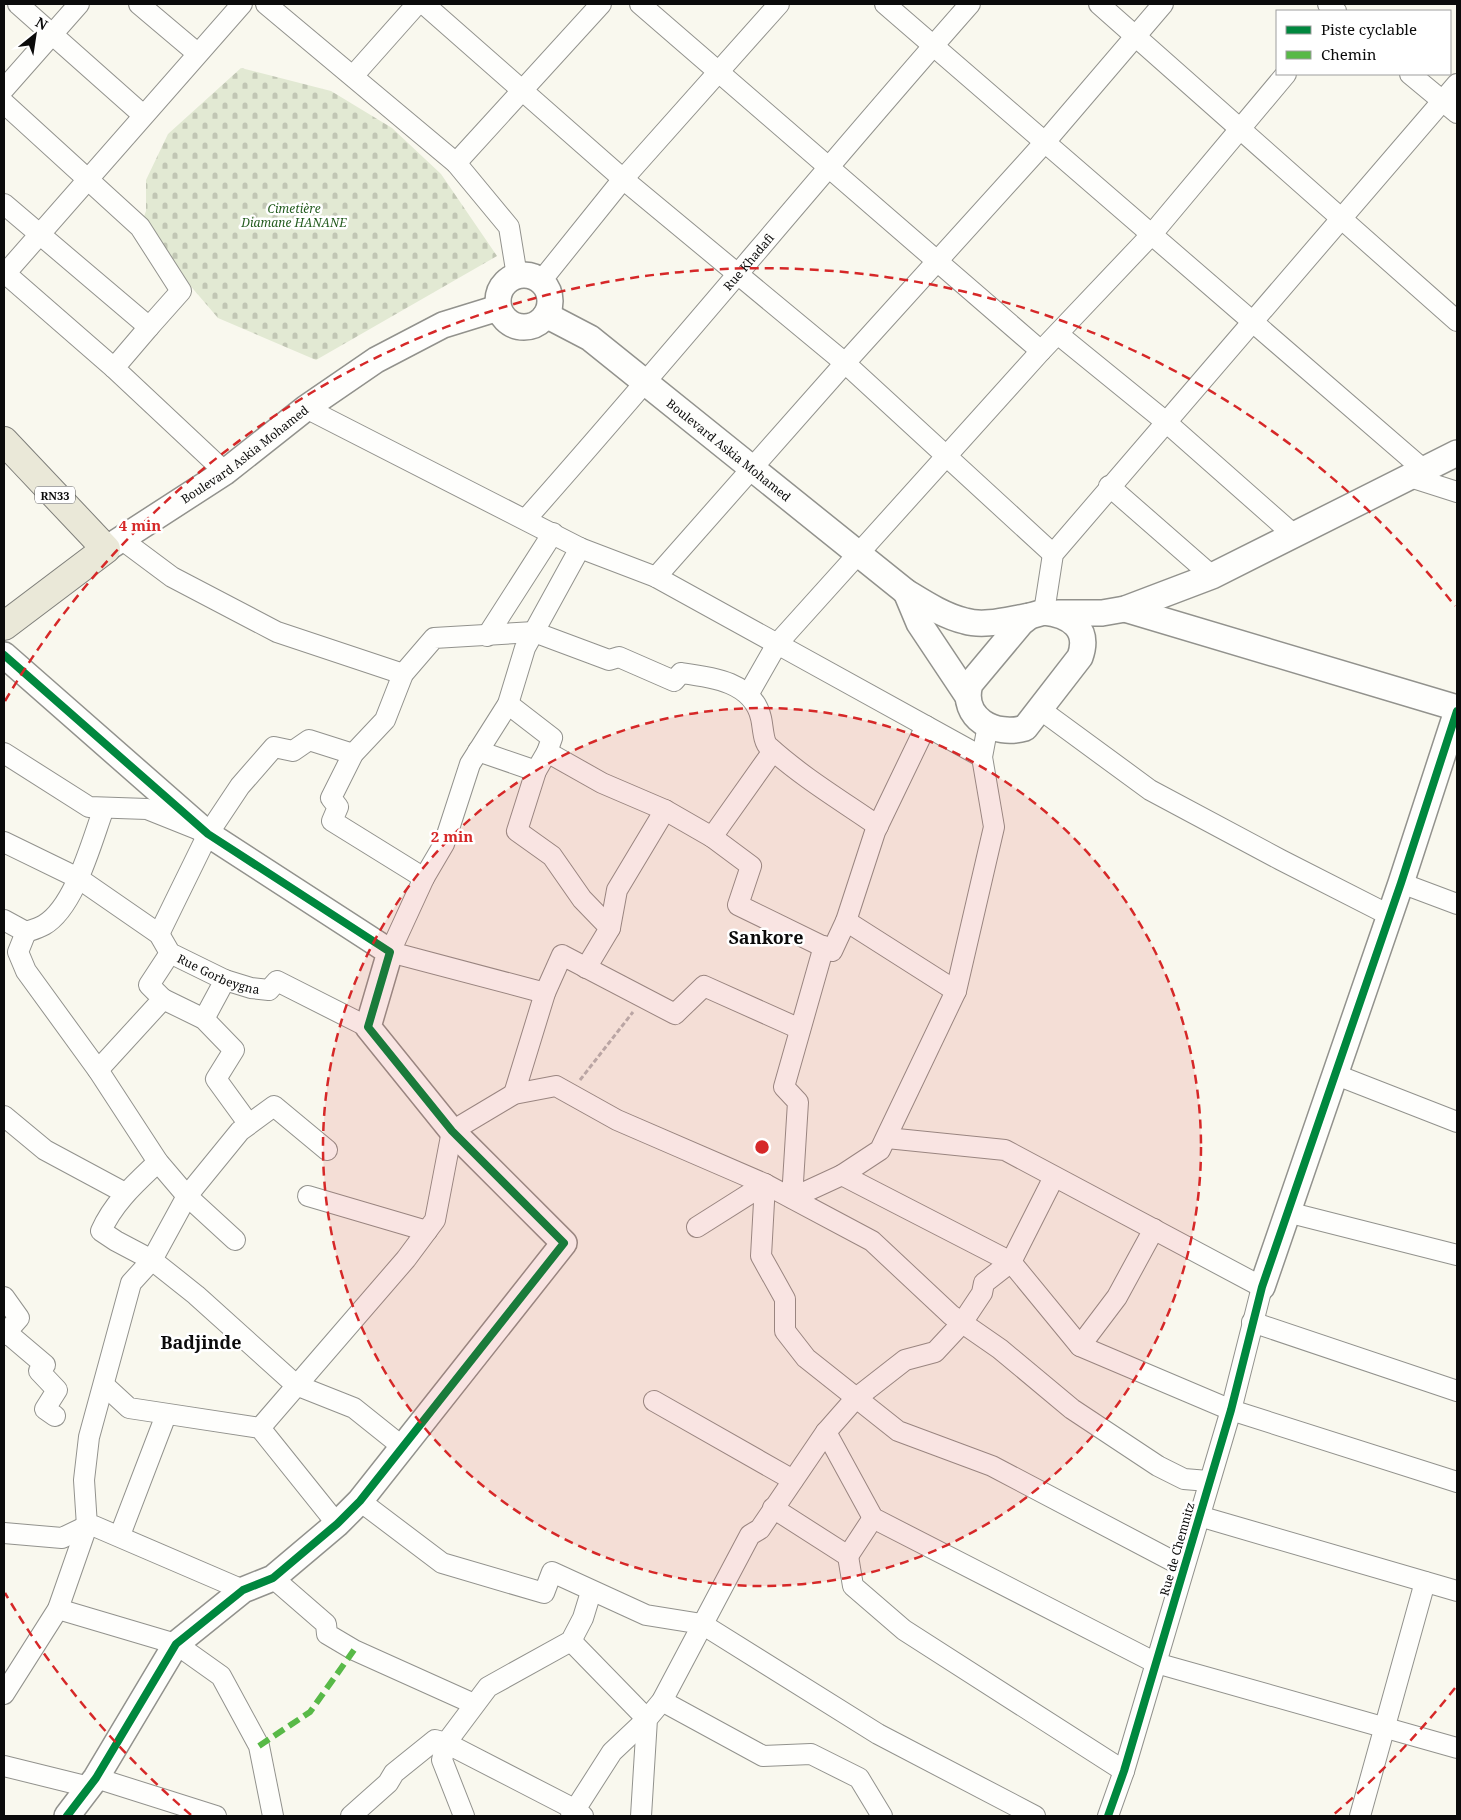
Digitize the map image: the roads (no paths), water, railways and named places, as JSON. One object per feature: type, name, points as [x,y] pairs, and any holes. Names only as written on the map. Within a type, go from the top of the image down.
[{"type":"main road","name":"RN33","points":[[4,441],[114,544]]},
{"type":"main road","name":"Boulevard Askia Mohamed","points":[[4,626],[114,544]]},
{"type":"street","points":[[18,4],[143,115]]},
{"type":"street","points":[[4,89],[79,4]]},
{"type":"street","points":[[225,472],[114,368],[4,274],[242,4]]},
{"type":"street","points":[[266,4],[456,163],[509,227],[529,278],[550,297],[546,315],[540,323],[530,327],[520,327],[506,320],[498,308],[497,297],[501,288],[508,280],[529,278],[623,179],[779,4]]},
{"type":"street","points":[[353,76],[417,4]]},
{"type":"street","points":[[424,4],[623,179],[846,363],[1053,554]]},
{"type":"street","points":[[456,163],[601,4]]},
{"type":"street","points":[[640,4],[1041,351]]},
{"type":"street","points":[[885,4],[1252,321],[1417,473],[1457,492]]},
{"type":"street","name":"Rue Khadafi","points":[[526,519],[647,383],[737,274],[970,4]]},
{"type":"street","points":[[1099,4],[1342,217],[1457,321]]},
{"type":"street","points":[[656,577],[1045,142],[1164,4]]},
{"type":"street","points":[[142,5],[197,53]]},
{"type":"street","points":[[749,693],[777,644],[948,457],[1041,351],[1060,335],[1152,234],[1285,75]]},
{"type":"street","points":[[1411,75],[1450,107]]},
{"type":"street","points":[[1044,614],[1053,554],[1109,486],[1342,217],[1450,107],[1457,84]]},
{"type":"street","points":[[4,103],[140,228],[181,291],[114,368]]},
{"type":"street","points":[[4,204],[149,328]]},
{"type":"street","name":"Boulevard Askia Mohamed","points":[[114,544],[225,472],[306,408],[376,360],[443,325],[498,308]]},
{"type":"street","name":"Boulevard Askia Mohamed","points":[[546,315],[590,338],[906,592],[940,612],[966,622],[996,622],[1044,614],[1102,613],[1125,609]]},
{"type":"street","points":[[1060,335],[1166,422],[1294,535]]},
{"type":"street","points":[[306,408],[580,548],[656,577],[982,757]]},
{"type":"street","points":[[1125,609],[1212,576],[1457,453]]},
{"type":"street","points":[[1109,486],[1212,576]]},
{"type":"street","points":[[487,636],[553,533]]},
{"type":"street","points":[[114,544],[277,632],[403,674]]},
{"type":"street","points":[[67,1816],[93,1783],[176,1644],[243,1590],[273,1578],[337,1524],[360,1501],[404,1448],[564,1243],[452,1131],[368,1027],[390,952],[424,878],[444,844],[470,764],[508,704],[525,648],[580,548]]},
{"type":"street","points":[[906,592],[919,624],[967,695]]},
{"type":"street","points":[[887,1138],[1005,1150],[1262,1287],[1401,883],[1457,710],[1125,609]]},
{"type":"street","points":[[1044,614],[1070,621],[1082,631],[1085,644],[1080,657],[1041,710],[1024,728],[1014,732],[994,728],[969,708],[967,695],[970,684],[1021,623],[1044,614]]},
{"type":"street","points":[[424,878],[332,821],[338,807],[332,798],[353,754],[385,720],[403,674],[434,638],[534,632],[609,660],[619,657],[674,681],[680,673],[712,677],[749,693],[759,710],[767,745],[773,751],[878,826]]},
{"type":"street","points":[[4,655],[208,834],[390,952],[545,993]]},
{"type":"street","points":[[508,704],[552,738],[547,752],[536,771],[517,831],[552,856],[582,899],[610,928]]},
{"type":"street","points":[[1041,710],[1150,790],[1389,915]]},
{"type":"street","points":[[547,752],[602,783],[665,810],[712,837],[751,866],[738,905],[832,951],[846,921],[878,826],[926,726]]},
{"type":"street","points":[[792,1198],[842,1175],[880,1150],[956,991],[994,827],[982,757],[994,728]]},
{"type":"street","points":[[159,934],[208,834],[240,786],[274,747],[294,751],[309,740],[353,754]]},
{"type":"street","points":[[478,751],[536,771]]},
{"type":"street","points":[[712,837],[773,751]]},
{"type":"street","points":[[4,753],[89,807],[147,809],[208,834]]},
{"type":"street","points":[[104,808],[71,892],[56,914],[45,924],[26,932],[11,956],[26,971],[98,1070],[158,1162],[187,1196],[235,1240]]},
{"type":"street","points":[[586,968],[610,928],[617,890],[665,810]]},
{"type":"street","name":"Rue Gorbeygna","points":[[4,842],[78,878],[159,934],[170,953],[225,980],[251,988],[269,990],[277,981],[368,1027]]},
{"type":"street","points":[[1401,883],[1457,904]]},
{"type":"street","points":[[4,920],[26,932]]},
{"type":"street","points":[[846,921],[956,991]]},
{"type":"street","points":[[792,1198],[798,1102],[784,1087],[824,946]]},
{"type":"street","points":[[170,953],[149,985],[162,998],[204,1019],[234,1050],[216,1079],[248,1123]]},
{"type":"street","points":[[514,1094],[545,993],[562,955],[676,1014],[704,986],[800,1029]]},
{"type":"street","points":[[204,1019],[225,980]]},
{"type":"street","points":[[98,1070],[162,998]]},
{"type":"street","points":[[1334,1074],[1457,1122]]},
{"type":"street","points":[[260,1428],[406,1259],[435,1220],[452,1131],[514,1094],[556,1086],[570,1092],[617,1120],[765,1184],[872,1242],[951,1316],[1000,1349],[1072,1409],[1110,1436],[1158,1466],[1184,1479],[1208,1481]]},
{"type":"street","points":[[4,1694],[58,1609],[87,1526],[84,1480],[89,1437],[131,1283],[152,1260],[187,1196],[248,1123],[274,1106],[327,1150]]},
{"type":"street","points":[[4,1116],[45,1150],[125,1193]]},
{"type":"street","points":[[158,1162],[125,1193],[109,1214],[102,1231],[116,1241],[152,1260],[196,1294],[296,1385],[354,1408],[404,1448]]},
{"type":"street","points":[[842,1175],[1011,1262],[1080,1346],[1231,1410],[1457,1482]]},
{"type":"street","points":[[351,1816],[388,1783],[394,1773],[435,1740],[446,1743],[577,1814],[612,1752],[647,1719],[662,1701],[750,1535],[760,1529],[826,1432],[855,1399],[905,1360],[935,1352],[962,1323],[982,1293],[984,1283],[1011,1262],[1054,1177]]},
{"type":"street","points":[[697,1227],[765,1184]]},
{"type":"street","points":[[765,1184],[761,1256],[785,1299],[785,1331],[806,1358],[855,1399],[898,1431],[992,1466],[1184,1567]]},
{"type":"street","points":[[308,1196],[427,1231]]},
{"type":"street","points":[[1287,1212],[1457,1255]]},
{"type":"street","points":[[1080,1346],[1117,1297],[1154,1229]]},
{"type":"street","name":"Rue de Chemnitz","points":[[1112,1815],[1208,1481],[1231,1410],[1262,1287]]},
{"type":"street","points":[[4,1297],[19,1318],[5,1334],[45,1365],[39,1371],[57,1390],[45,1409],[54,1416]]},
{"type":"street","points":[[1252,1322],[1457,1391]]},
{"type":"street","points":[[104,1385],[129,1408],[260,1428],[337,1524]]},
{"type":"street","points":[[654,1401],[793,1480]]},
{"type":"street","points":[[120,1535],[166,1415]]},
{"type":"street","points":[[826,1432],[873,1518],[1156,1663],[1457,1748]]},
{"type":"street","points":[[360,1501],[442,1563],[544,1592],[552,1572],[591,1592],[646,1615],[702,1624],[878,1734],[1035,1816]]},
{"type":"street","points":[[773,1508],[848,1556]]},
{"type":"street","points":[[1199,1516],[1457,1591]]},
{"type":"street","points":[[873,1518],[848,1556],[853,1586],[904,1630],[1124,1771]]},
{"type":"street","points":[[4,1532],[62,1538],[87,1526],[94,1526],[120,1535],[243,1590]]},
{"type":"street","points":[[273,1578],[326,1624],[327,1634],[354,1650],[474,1704]]},
{"type":"street","points":[[1360,1816],[1425,1582]]},
{"type":"street","points":[[464,1816],[442,1760],[446,1743],[488,1687],[571,1642],[583,1618],[591,1592]]},
{"type":"street","points":[[58,1609],[176,1644],[221,1676],[259,1746],[273,1816]]},
{"type":"street","points":[[571,1642],[647,1719],[645,1815]]},
{"type":"street","points":[[662,1701],[763,1756],[811,1754],[859,1778],[882,1816]]},
{"type":"street","points":[[4,1766],[93,1783],[216,1816]]},
{"type":"district","name":"Sankore","points":[[766,937]]},
{"type":"district","name":"Badjinde","points":[[201,1342]]},
{"type":"park label","name":"Cimetière Diamane HANANE","points":[[294,215]]}]
